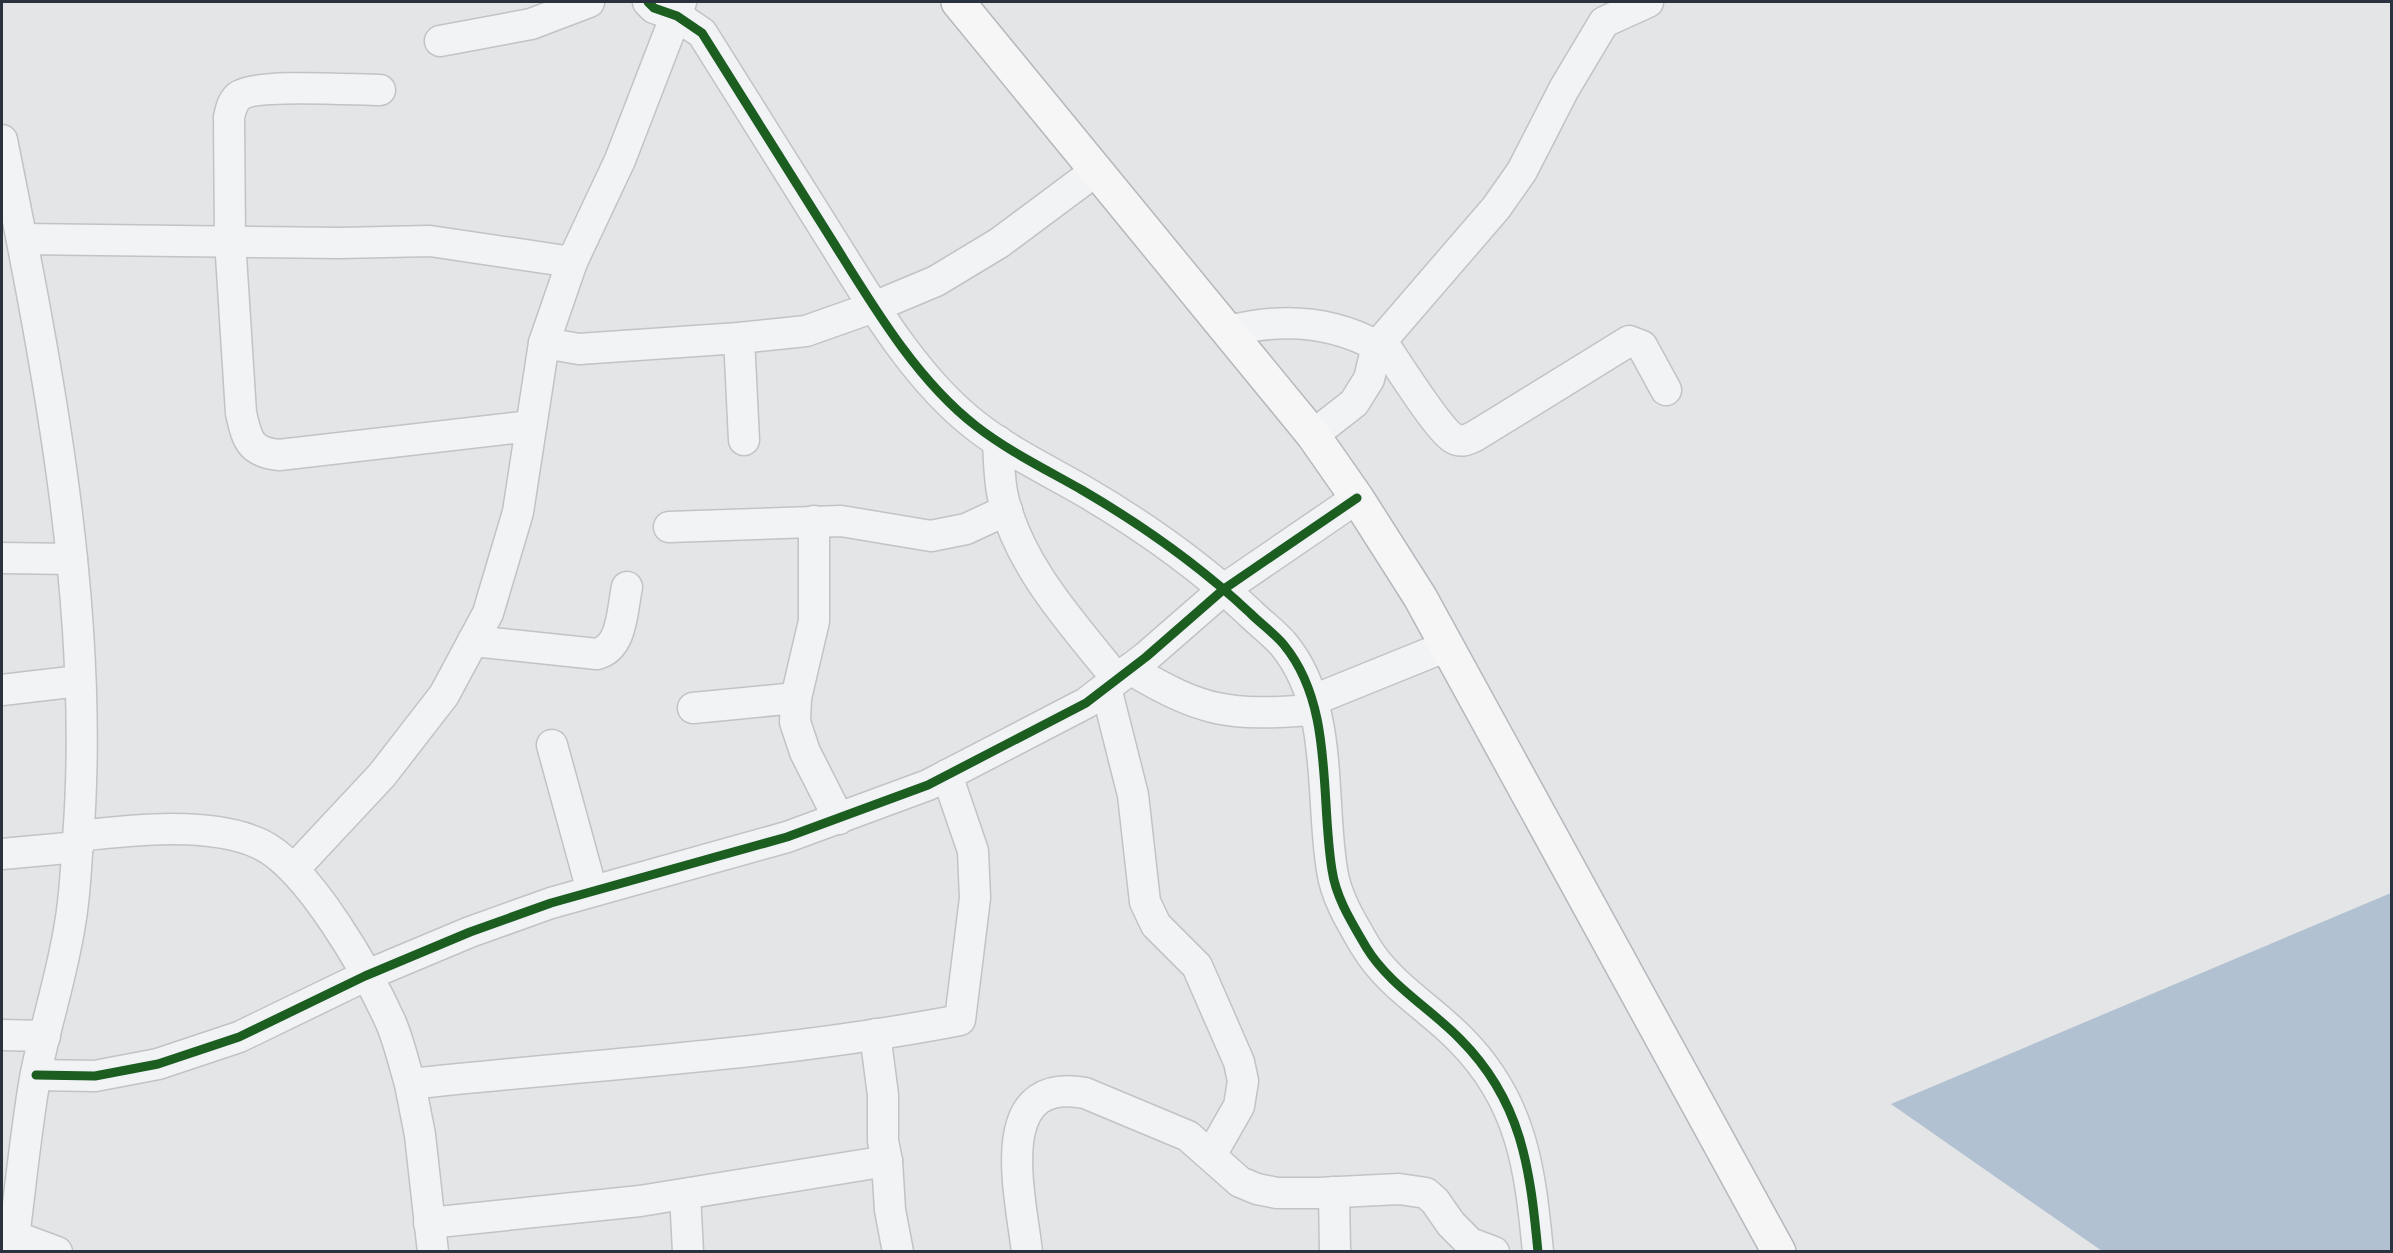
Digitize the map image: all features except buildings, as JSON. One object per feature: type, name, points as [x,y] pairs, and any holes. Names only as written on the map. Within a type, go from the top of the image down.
[{"type":"highway","points":[[958,2],[1313,435],[1358,498],[1420,597],[1779,1251]]},
{"type":"street","points":[[440,41],[531,24],[589,2]]},
{"type":"street","points":[[648,2],[654,8],[679,9],[702,33],[874,307],[933,385],[974,425],[1101,501],[1156,538],[1224,589],[1285,646],[1307,686],[1319,734],[1332,873],[1345,911],[1371,954],[1409,996],[1460,1039],[1494,1079],[1510,1108],[1523,1146],[1534,1208],[1538,1251]]},
{"type":"street","points":[[1313,435],[1354,403],[1369,379],[1379,343],[1496,208],[1522,171],[1564,89],[1604,22],[1648,2]]},
{"type":"street","points":[[295,868],[395,757],[444,695],[488,613],[518,512],[544,343],[572,262],[620,160],[679,9]]},
{"type":"street","points":[[380,90],[259,89],[238,97],[231,105],[229,117],[230,240],[242,413],[246,434],[253,446],[263,453],[279,455],[531,426]]},
{"type":"street","points":[[2,140],[16,248],[59,450],[72,559],[79,681],[78,841],[70,924],[36,1075],[22,1155],[13,1244],[57,1251]]},
{"type":"street","points":[[544,343],[579,349],[806,331],[874,307],[936,281],[990,248],[1096,170]]},
{"type":"street","points":[[16,248],[230,240],[339,243],[430,242],[572,262]]},
{"type":"street","points":[[1229,331],[1257,323],[1286,322],[1332,326],[1379,343],[1443,428],[1458,440],[1465,441],[1629,342],[1642,346],[1666,390]]},
{"type":"street","points":[[739,338],[744,440]]},
{"type":"street","points":[[998,441],[1000,479],[1007,510],[1045,589],[1118,679],[1145,902],[1156,925],[1197,966],[1239,1062],[1243,1081],[1239,1106],[1211,1155]]},
{"type":"street","points":[[36,1075],[94,1076],[158,1064],[239,1037],[365,976],[470,932],[551,903],[787,837],[839,819],[947,775],[1086,703],[1118,679],[1224,589],[1358,498]]},
{"type":"street","points":[[669,527],[814,521],[862,522],[931,536],[966,529],[1007,510]]},
{"type":"street","points":[[814,521],[814,621],[796,698],[795,722],[799,736],[839,819]]},
{"type":"street","points":[[2,558],[72,559]]},
{"type":"street","points":[[473,641],[597,654],[606,652],[612,648],[616,639],[627,586]]},
{"type":"street","points":[[1118,679],[1224,712],[1261,714],[1312,706],[1447,646]]},
{"type":"street","points":[[2,690],[79,681]]},
{"type":"street","points":[[693,708],[796,698]]},
{"type":"street","points":[[552,745],[592,891]]},
{"type":"street","points":[[410,1084],[713,1054],[875,1034],[960,1020],[975,898],[973,851],[947,775]]},
{"type":"street","points":[[2,854],[149,829],[216,833],[260,844],[295,868],[330,915],[391,1024],[410,1084],[420,1135],[431,1237],[887,1161]]},
{"type":"street","points":[[875,1034],[883,1095],[883,1141],[887,1161],[890,1210],[898,1251]]},
{"type":"street","points":[[2,1035],[45,1036]]},
{"type":"street","points":[[1027,1251],[1017,1148],[1020,1127],[1035,1101],[1044,1095],[1068,1090],[1084,1093],[1188,1136],[1240,1182],[1257,1189],[1277,1193],[1399,1190],[1426,1193],[1435,1200],[1465,1239],[1494,1251]]},
{"type":"street","points":[[1334,1192],[1335,1251]]},
{"type":"street","points":[[685,1194],[688,1251]]},
{"type":"water","points":[[2391,893],[2391,1251],[2102,1251],[1891,1104]]},
{"type":"cycle path","points":[[648,2],[654,8],[677,16],[702,33],[878,313],[933,386],[976,426],[1001,444],[1104,503],[1170,547],[1231,596],[1284,645],[1300,669],[1311,696],[1318,724],[1332,870],[1345,910],[1375,961],[1398,985],[1460,1039],[1481,1063],[1497,1087],[1510,1111],[1526,1164],[1538,1252]]},
{"type":"cycle path","points":[[36,1075],[95,1076],[158,1064],[239,1037],[365,976],[470,932],[551,903],[787,837],[928,785],[1086,703],[1146,657],[1224,589],[1357,498]]}]
